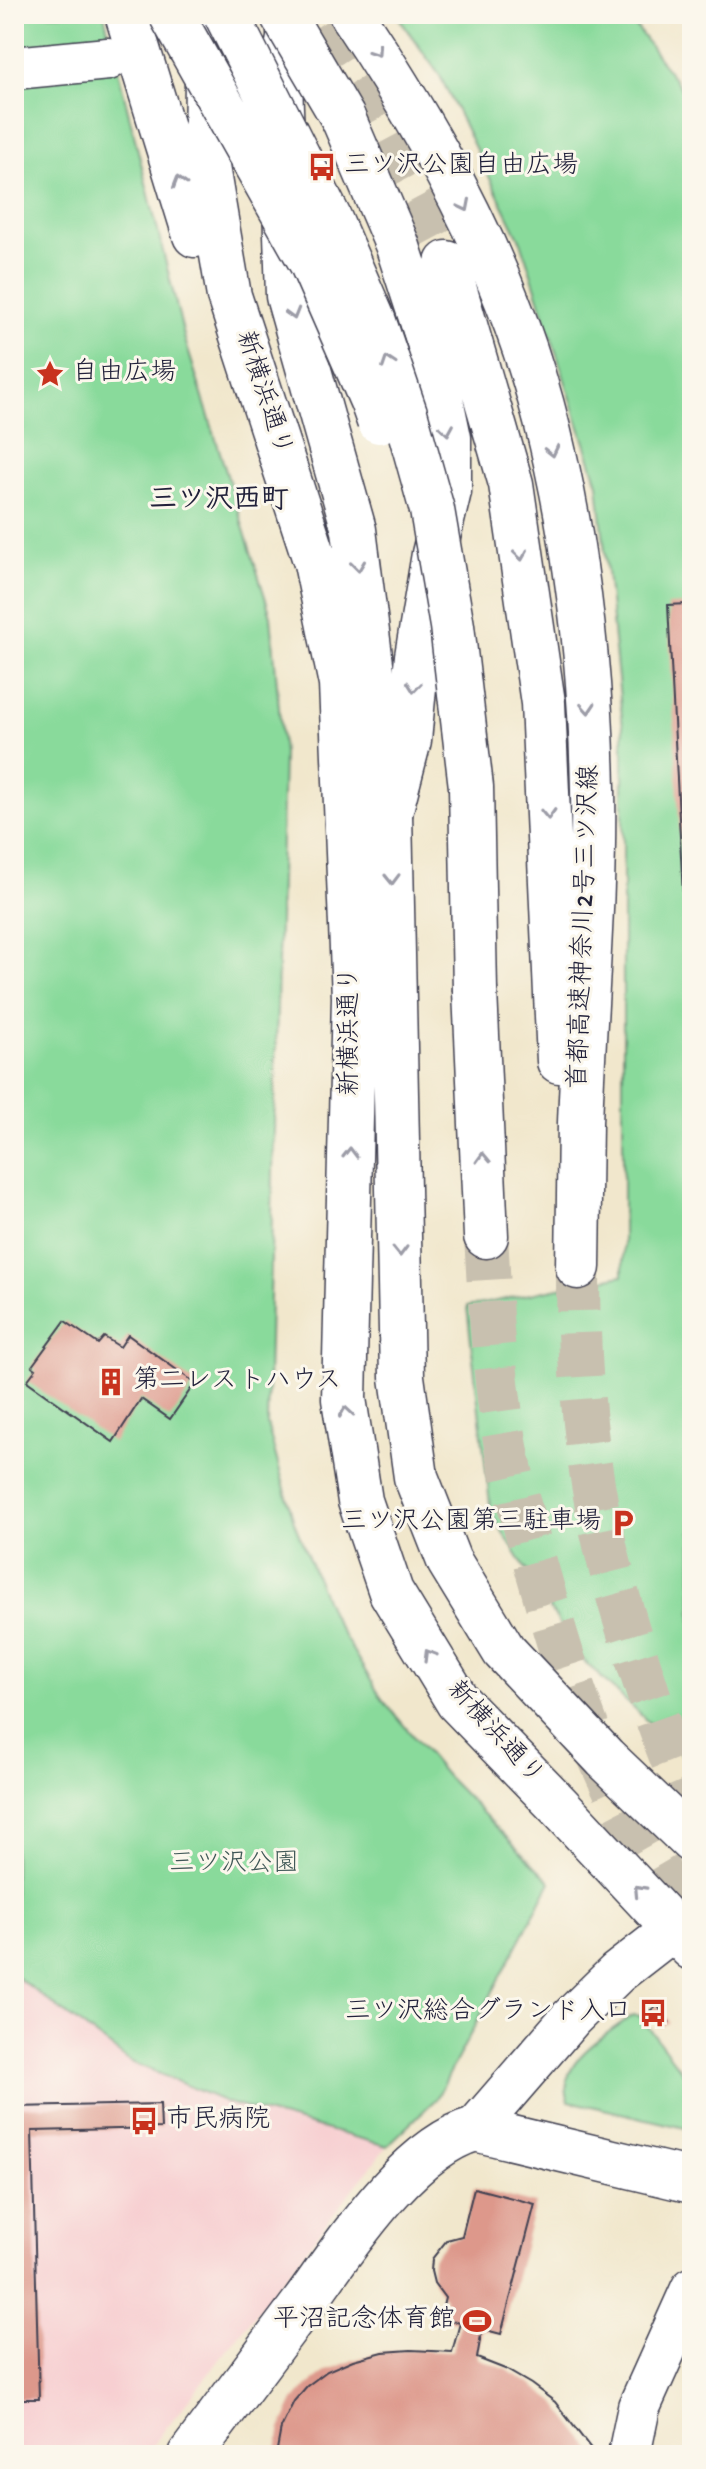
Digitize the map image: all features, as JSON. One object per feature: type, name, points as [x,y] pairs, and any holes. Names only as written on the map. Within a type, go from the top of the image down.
[{"type":"main road","points":[[127,14],[203,261],[232,303]]},
{"type":"main road","name":"首都高速神奈川2号三ツ沢線","points":[[351,14],[401,89],[476,228],[508,303],[534,378],[568,526],[583,635],[593,788],[592,913],[573,1267],[543,703],[511,484],[447,263]]},
{"type":"main road","points":[[203,16],[372,401],[419,540],[471,787],[475,991],[486,1236]]},
{"type":"main road","name":"新横浜通り","points":[[203,16],[207,75],[206,161],[232,303],[316,563],[341,684],[354,997],[344,1399],[360,1501],[391,1592],[458,1702],[684,1938]]},
{"type":"main road","points":[[284,20],[343,118],[397,244],[429,342],[449,438],[449,491],[434,554],[417,656],[409,740],[390,813]]},
{"type":"main road","name":"新横浜通り","points":[[284,20],[280,83],[288,296],[354,530],[390,813],[402,1377],[416,1477],[449,1561],[504,1651],[605,1758],[692,1841]]},
{"type":"main road","points":[[190,2455],[378,2203],[433,2149],[456,2135],[475,2129],[692,2181]]},
{"type":"street","points":[[203,16],[284,20]]},
{"type":"street","points":[[14,68],[108,59]]},
{"type":"street","points":[[475,2129],[571,2018],[617,1973],[684,1938]]},
{"type":"street","points":[[629,2455],[639,2407],[692,2289]]},
{"type":"shaded area","points":[[14,1975],[129,2061],[228,2103],[387,2146],[145,2455],[14,2455]]},
{"type":"green space","name":"三ツ沢公園","points":[[14,14],[104,14],[185,340],[271,616],[283,754],[267,1424],[294,1522],[332,1616],[382,1699],[446,1776],[551,1882],[436,2099],[387,2146],[228,2103],[129,2061],[14,1975]]},
{"type":"green space","points":[[396,14],[610,14],[637,28],[692,104],[692,1764],[580,1657],[491,1513],[467,1307],[623,1275],[623,728],[598,484],[521,242],[440,76]]},
{"type":"green space","points":[[633,2015],[640,2016],[692,2085],[692,2128],[569,2101],[566,2087],[576,2062],[597,2041]]},
{"type":"building","points":[[687,604],[692,629],[692,914],[684,914],[668,605]]},
{"type":"building","points":[[692,932],[692,959],[682,954]]},
{"type":"building","name":"第二レストハウス","points":[[65,1321],[98,1344],[104,1337],[120,1347],[128,1335],[195,1383],[170,1419],[141,1399],[113,1442],[27,1381],[36,1369],[32,1366]]},
{"type":"building","points":[[657,2005],[669,2022],[661,2027],[650,2011]]},
{"type":"building","points":[[160,2104],[161,2128],[32,2131],[39,2399],[15,2399],[14,2107]]},
{"type":"building","name":"平沼記念体育館","points":[[474,2188],[535,2204],[501,2334],[482,2329],[477,2358],[505,2369],[555,2402],[593,2455],[276,2455],[281,2428],[294,2401],[327,2371],[383,2352],[452,2352],[460,2323],[440,2318],[445,2298],[434,2283],[432,2259],[447,2240],[462,2236]]},
{"type":"tunnel","points":[[314,29],[361,102],[447,263]]},
{"type":"tunnel","points":[[486,1236],[495,1368],[506,1447],[556,1635],[582,1713],[611,1782],[649,1854],[692,1924]]},
{"type":"tunnel","points":[[578,1267],[583,1398],[601,1527],[646,1686],[670,1755],[692,1805]]},
{"type":"place","name":"三ツ沢公園自由広場","points":[[322,167]]},
{"type":"place","name":"自由広場","points":[[50,374]]},
{"type":"place","name":"第二レストハウス","points":[[111,1382]]},
{"type":"place","name":"三ツ沢公園第三駐車場","points":[[623,1523]]},
{"type":"place","name":"三ツ沢総合グランド入口","points":[[653,2013]]},
{"type":"place","name":"市民病院","points":[[144,2121]]},
{"type":"place","name":"平沼記念体育館","points":[[477,2321]]},
{"type":"district","name":"三ツ沢西町","points":[[219,501]]}]
